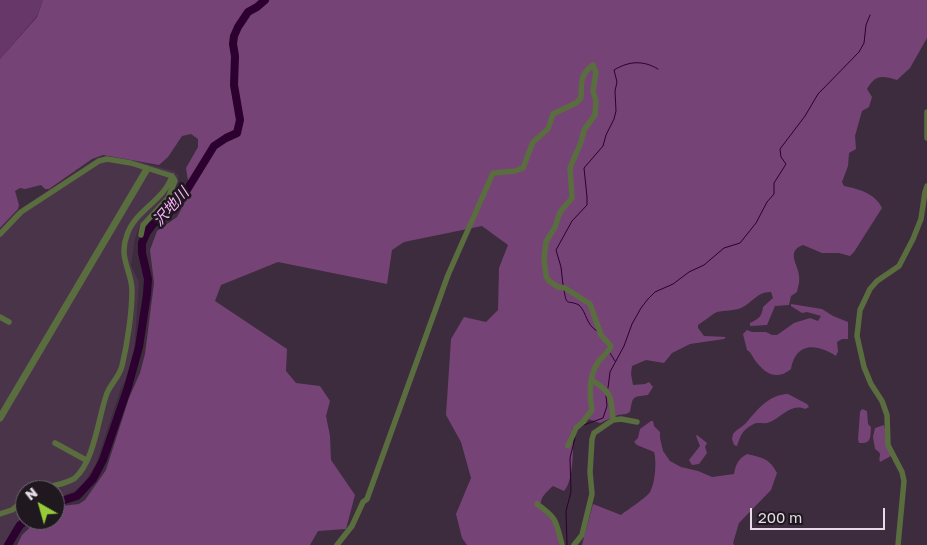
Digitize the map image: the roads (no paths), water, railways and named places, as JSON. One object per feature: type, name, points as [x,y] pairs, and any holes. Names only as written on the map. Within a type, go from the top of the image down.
[{"type":"street","points":[[337,545],[352,526],[363,502],[367,499],[448,275],[493,173],[515,171],[523,168],[533,142],[548,129],[553,114],[576,103],[580,98],[582,76],[594,64],[596,72],[593,91],[596,101],[595,115],[584,130],[570,168],[572,198],[560,212],[555,227],[546,242],[544,259],[546,276],[549,281],[558,287],[565,288],[592,306],[601,335],[611,346],[608,353],[598,362],[592,380],[589,392],[592,410],[576,428],[568,446]]},
{"type":"street","points":[[927,112],[927,138]]},
{"type":"street","points":[[0,234],[21,212],[99,161],[107,159],[131,163],[172,176],[175,181],[168,198],[143,225],[141,235]]},
{"type":"street","points":[[0,418],[147,169]]},
{"type":"street","points":[[65,482],[73,479],[86,460],[106,397],[120,370],[125,350],[132,289],[124,252],[127,234],[138,216],[162,195],[172,176]]},
{"type":"street","points":[[898,545],[904,481],[902,472],[888,445],[887,415],[882,401],[871,384],[864,367],[858,336],[860,310],[877,281],[898,266],[913,239],[921,219],[924,192],[927,186]]},
{"type":"street","points":[[0,317],[9,322]]},
{"type":"street","points":[[592,380],[606,390],[610,396],[613,420]]},
{"type":"street","points":[[574,545],[582,535],[592,494],[590,472],[594,433],[613,420],[621,418],[637,422]]},
{"type":"street","points":[[55,443],[86,460]]},
{"type":"street","points":[[537,504],[555,519],[562,545]]},
{"type":"street","points":[[0,514],[15,508]]},
{"type":"waterway","name":"沢地川","points":[[65,500],[77,496],[93,479],[103,460],[128,387],[139,347],[147,294],[148,279],[142,253],[142,243],[153,224],[169,213],[182,198],[214,146],[237,133],[240,120],[234,85],[234,36],[248,12],[265,0]]},
{"type":"waterway","points":[[608,388],[610,372],[624,346],[632,324],[648,299],[655,292],[673,284],[689,272],[704,265],[724,248],[740,243],[756,223],[767,202],[774,194],[774,183],[786,164],[781,157],[780,149],[805,116],[818,94],[859,52],[864,43],[866,25],[870,15]]},
{"type":"waterway","points":[[563,285],[561,267],[556,250],[572,221],[587,205],[584,168],[603,146],[614,119],[617,82],[614,70],[631,63],[647,64],[658,69]]},
{"type":"waterway","points":[[564,290],[567,301],[579,305],[591,326],[597,331]]},
{"type":"waterway","points":[[610,353],[615,361]]},
{"type":"waterway","points":[[584,425],[603,418],[607,406],[606,396]]},
{"type":"waterway","points":[[567,545],[566,511],[571,492],[570,458],[575,438]]},
{"type":"waterway","name":"沢地川","points":[[8,545],[17,530]]}]
